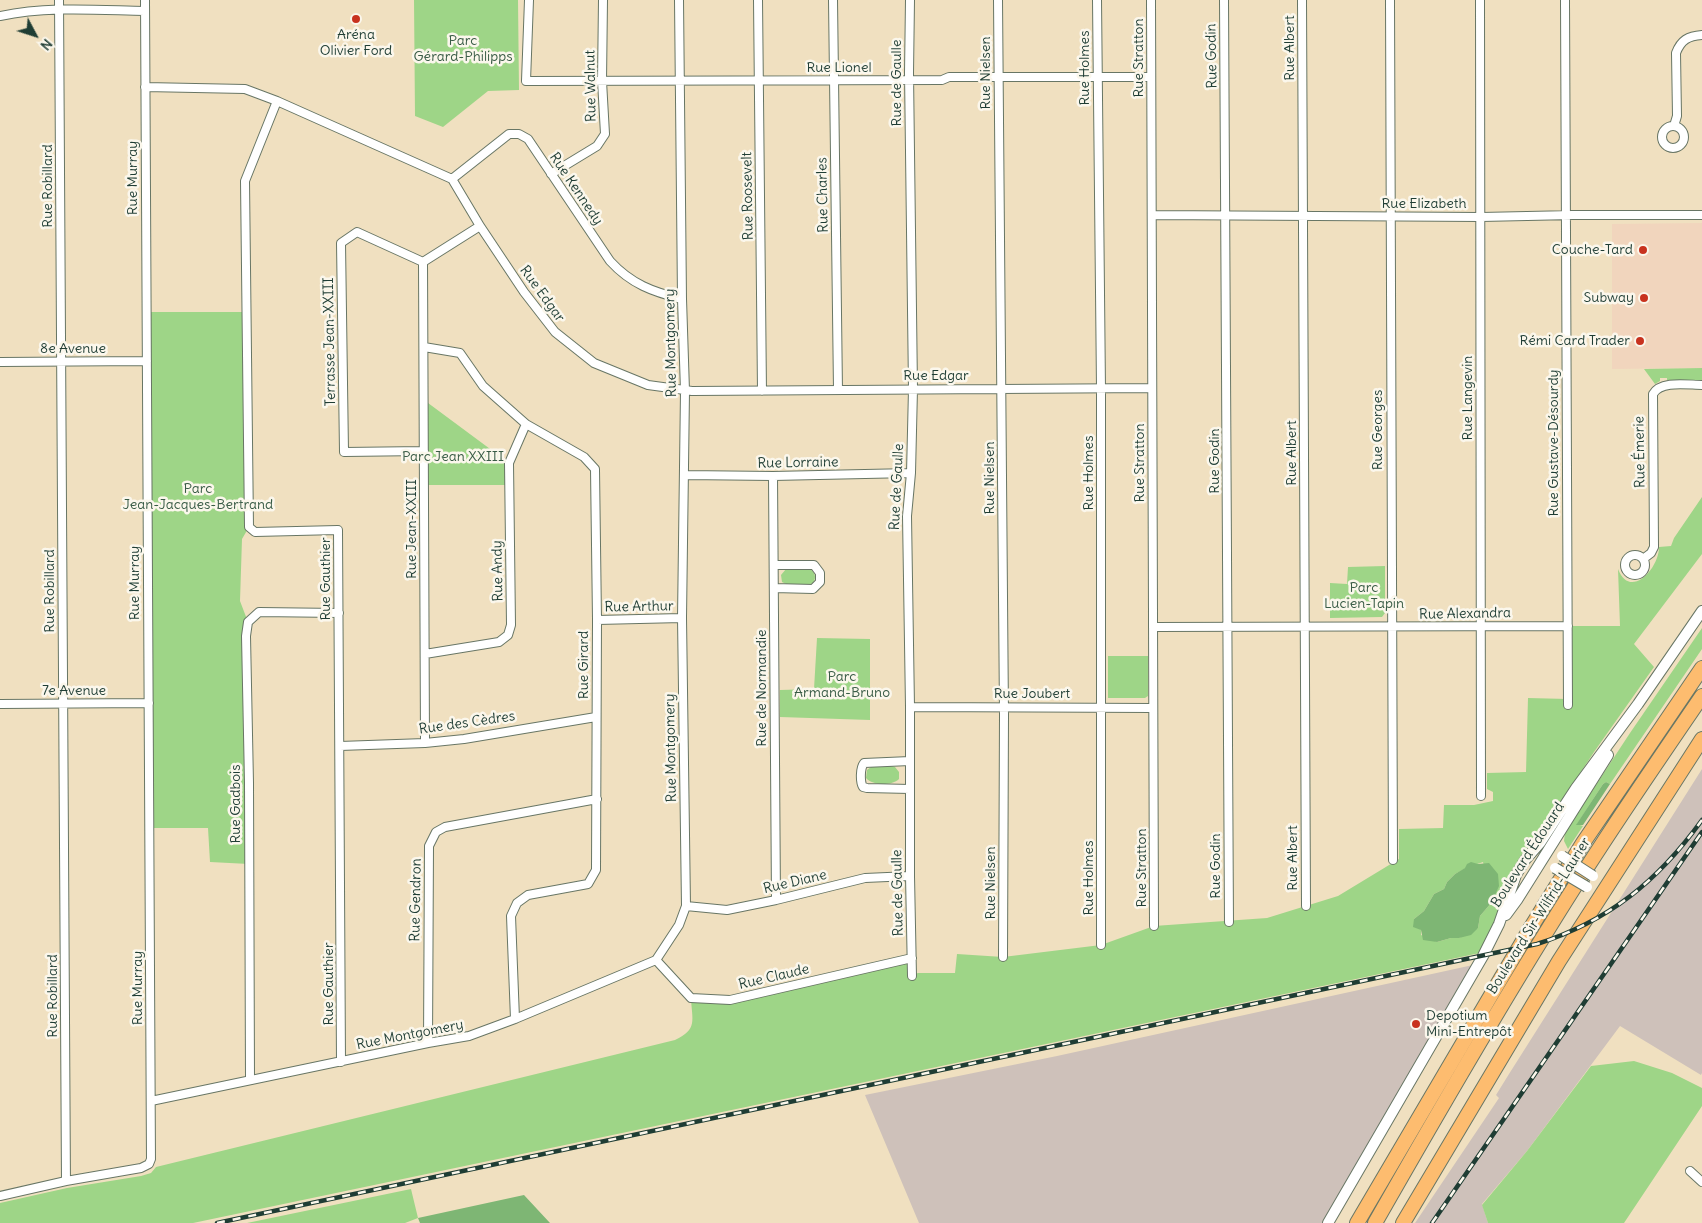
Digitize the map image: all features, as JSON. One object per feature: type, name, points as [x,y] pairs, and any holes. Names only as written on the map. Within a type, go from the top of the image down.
[{"type":"highway","name":"Boulevard Sir-Wilfrid-Laurier","points":[[1357,1223],[1483,1006],[1583,843],[1702,668]]},
{"type":"highway","name":"Boulevard Sir-Wilfrid-Laurier","points":[[1375,1223],[1475,1050],[1550,926],[1628,804],[1702,696]]},
{"type":"highway","points":[[1403,1223],[1536,1000],[1604,890],[1702,739]]},
{"type":"street","name":"Rue Robillard","points":[[59,0],[66,1181]]},
{"type":"street","name":"Rue Murray","points":[[66,1181],[141,1168],[149,1164],[152,1159],[145,0]]},
{"type":"street","name":"Rue Lionel","points":[[529,0],[526,81],[942,80],[949,77],[1151,77]]},
{"type":"street","name":"Rue Walnut","points":[[551,174],[597,146],[605,134],[602,81],[603,0]]},
{"type":"street","name":"Rue Montgomery","points":[[151,1101],[469,1036],[656,960],[680,924],[686,906],[682,618],[685,391],[682,299],[679,0]]},
{"type":"street","name":"Rue Roosevelt","points":[[758,0],[762,392]]},
{"type":"street","name":"Rue Charles","points":[[833,0],[838,390]]},
{"type":"street","name":"Rue de Gaulle","points":[[910,0],[909,80],[913,389],[911,473],[907,516],[912,976]]},
{"type":"street","name":"Rue Nielsen","points":[[998,0],[1004,707],[1003,957]]},
{"type":"street","name":"Rue Holmes","points":[[1097,0],[1101,388],[1102,945]]},
{"type":"street","name":"Rue Stratton","points":[[1151,0],[1154,926]]},
{"type":"street","name":"Rue Godin","points":[[1224,0],[1229,922]]},
{"type":"street","name":"Rue Albert","points":[[1302,0],[1306,906]]},
{"type":"street","name":"Rue Georges","points":[[1390,0],[1392,860]]},
{"type":"street","name":"Rue Langevin","points":[[1480,0],[1481,796]]},
{"type":"street","name":"Rue Gustave-Désourdy","points":[[1565,0],[1568,705]]},
{"type":"street","points":[[0,16],[23,11],[59,9],[145,11]]},
{"type":"street","points":[[1674,126],[1677,116],[1676,53],[1680,44],[1686,38],[1702,35]]},
{"type":"street","points":[[145,87],[245,89],[278,101],[452,180]]},
{"type":"street","name":"Rue Gauthier","points":[[278,101],[245,181],[249,528],[255,532],[338,530],[341,1062]]},
{"type":"street","name":"Rue Kennedy","points":[[452,180],[510,134],[519,134],[528,138],[610,261],[619,271],[654,292],[682,299]]},
{"type":"street","name":"Rue Edgar","points":[[452,180],[524,292],[555,332],[594,363],[648,385],[685,391],[762,392],[1152,388]]},
{"type":"street","name":"Rue Elizabeth","points":[[1152,215],[1390,217],[1700,215]]},
{"type":"street","points":[[424,262],[480,226]]},
{"type":"street","name":"Terrasse Jean-XXIII","points":[[424,262],[357,232],[341,243],[344,452],[424,450]]},
{"type":"street","name":"Rue Jean-XXIII","points":[[424,262],[425,743]]},
{"type":"street","name":"Rue Girard","points":[[424,346],[460,353],[483,386],[526,424],[584,457],[595,469],[597,620],[596,870],[588,884],[528,895],[517,903],[511,916],[514,1019]]},
{"type":"street","name":"8e Avenue","points":[[0,362],[147,361]]},
{"type":"street","name":"Rue Émerie","points":[[1643,559],[1654,547],[1653,394],[1663,386],[1702,385]]},
{"type":"street","name":"Rue Andy","points":[[425,654],[499,642],[508,635],[511,625],[510,463],[526,424]]},
{"type":"street","name":"Rue Lorraine","points":[[685,475],[773,476],[911,473]]},
{"type":"street","name":"Rue de Normandie","points":[[773,476],[776,900]]},
{"type":"street","points":[[774,565],[814,564],[820,573],[820,582],[813,589],[774,588]]},
{"type":"street","name":"Boulevard Édouard","points":[[1499,924],[1517,900],[1542,860],[1545,845],[1576,788],[1638,704],[1702,611]]},
{"type":"street","name":"Rue Gadbois","points":[[250,1080],[249,792],[246,636],[248,622],[258,612],[339,613]]},
{"type":"street","name":"Rue Arthur","points":[[597,620],[682,618]]},
{"type":"street","name":"Rue Alexandra","points":[[1153,627],[1568,626]]},
{"type":"street","name":"7e Avenue","points":[[0,704],[149,704]]},
{"type":"street","name":"Rue Joubert","points":[[910,707],[1154,708]]},
{"type":"street","name":"Rue des Cèdres","points":[[340,746],[425,743],[464,739],[596,717]]},
{"type":"street","points":[[910,762],[864,763],[862,766],[861,784],[867,788],[910,789]]},
{"type":"street","name":"Rue Gendron","points":[[428,1043],[429,846],[436,832],[445,827],[596,799]]},
{"type":"street","points":[[1545,845],[1594,876],[1604,890]]},
{"type":"street","name":"Boulevard Édouard","points":[[1499,924],[1516,875],[1531,853],[1545,845]]},
{"type":"street","points":[[1531,853],[1586,888],[1604,890]]},
{"type":"street","name":"Rue Diane","points":[[686,906],[727,910],[865,878],[910,876]]},
{"type":"street","name":"Boulevard Sir-Wilfrid-Laurier","points":[[1328,1223],[1478,965],[1499,924]]},
{"type":"street","name":"Rue Claude","points":[[656,960],[691,998],[730,1000],[912,958]]},
{"type":"street","points":[[1690,1171],[1702,1182]]},
{"type":"street","points":[[0,1196],[66,1181]]},
{"type":"shaded area","points":[[1702,223],[1702,368],[1612,369],[1612,224]]},
{"type":"shaded area","points":[[1702,769],[1701,1075],[1620,1026],[1527,1151],[1482,1204],[1488,1223],[1415,1223],[1499,1098],[1496,1095]]},
{"type":"shaded area","points":[[1473,965],[1322,1223],[919,1223],[865,1095],[1057,1056]]},
{"type":"green space","name":"Parc Gérard-Philipps","points":[[414,0],[518,0],[519,90],[488,91],[443,127],[415,116]]},
{"type":"green space","name":"Parc Jean-Jacques-Bertrand","points":[[146,312],[246,312],[249,527],[242,539],[240,601],[248,622],[249,864],[210,862],[208,828],[151,828]]},
{"type":"green space","points":[[1702,368],[1702,380],[1667,380],[1667,378],[1660,378],[1660,381],[1655,384],[1644,369]]},
{"type":"green space","name":"Parc Jean XXIII","points":[[424,400],[509,463],[510,485],[424,485]]},
{"type":"green space","points":[[1702,497],[1702,554],[1634,644],[1654,667],[1513,871],[1502,906],[1480,953],[193,1223],[0,1223],[0,1203],[67,1188],[141,1176],[151,1173],[156,1167],[675,1040],[687,1032],[692,1024],[691,998],[730,1000],[912,958],[912,975],[918,973],[955,973],[957,954],[1003,957],[1101,945],[1154,926],[1267,918],[1338,896],[1399,859],[1399,829],[1443,828],[1444,805],[1474,805],[1493,801],[1493,792],[1487,789],[1487,773],[1526,772],[1528,698],[1568,699],[1568,626],[1620,626],[1618,569],[1623,578],[1629,582],[1643,578],[1654,564],[1658,556],[1659,547],[1671,546],[1674,538]],"holes":[[[1483,862],[1492,902],[1480,916],[1478,928],[1459,938],[1437,942],[1421,935],[1421,930],[1414,919],[1424,911],[1434,894],[1444,889],[1447,882],[1455,874]]]},
{"type":"green space","name":"Parc Lucien-Tapin","points":[[1385,566],[1385,613],[1382,617],[1330,618],[1330,583],[1347,584],[1348,567]]},
{"type":"green space","points":[[808,568],[815,574],[813,583],[798,586],[782,582],[781,575],[786,569]]},
{"type":"green space","points":[[1702,628],[1702,649],[1610,784],[1606,782],[1603,784],[1577,824],[1583,826],[1568,849],[1564,841],[1565,832]]},
{"type":"green space","name":"Parc Armand-Bruno","points":[[817,638],[870,639],[870,720],[780,717],[780,690],[814,689]]},
{"type":"green space","points":[[1108,656],[1148,656],[1148,696],[1145,698],[1108,698]]},
{"type":"green space","points":[[871,767],[895,767],[899,772],[899,779],[892,783],[878,784],[866,778],[867,770]]},
{"type":"green space","points":[[1606,782],[1610,784],[1583,825],[1576,825],[1603,784]]},
{"type":"green space","points":[[1471,862],[1478,864],[1489,863],[1498,874],[1499,886],[1492,902],[1480,916],[1478,928],[1471,935],[1459,938],[1437,942],[1423,940],[1421,930],[1413,927],[1414,919],[1424,911],[1434,894],[1444,889],[1447,882],[1455,874]]},
{"type":"green space","points":[[1634,1061],[1672,1073],[1702,1088],[1702,1106],[1624,1223],[1488,1223],[1482,1205],[1527,1151],[1591,1066]]},
{"type":"green space","points":[[411,1189],[418,1218],[405,1223],[247,1223]]},
{"type":"green space","points":[[524,1195],[550,1223],[420,1223],[418,1218]]},
{"type":"railway","points":[[217,1223],[1537,944],[1587,924],[1630,896],[1668,862],[1702,820]]},
{"type":"railway","points":[[1432,1223],[1702,832]]},
{"type":"place","name":"Aréna Olivier Ford","points":[[356,19]]},
{"type":"place","name":"Couche-Tard","points":[[1643,250]]},
{"type":"place","name":"Subway","points":[[1644,298]]},
{"type":"place","name":"Rémi Card Trader","points":[[1640,341]]},
{"type":"place","name":"Depotium Mini-Entrepôt","points":[[1416,1024]]}]
